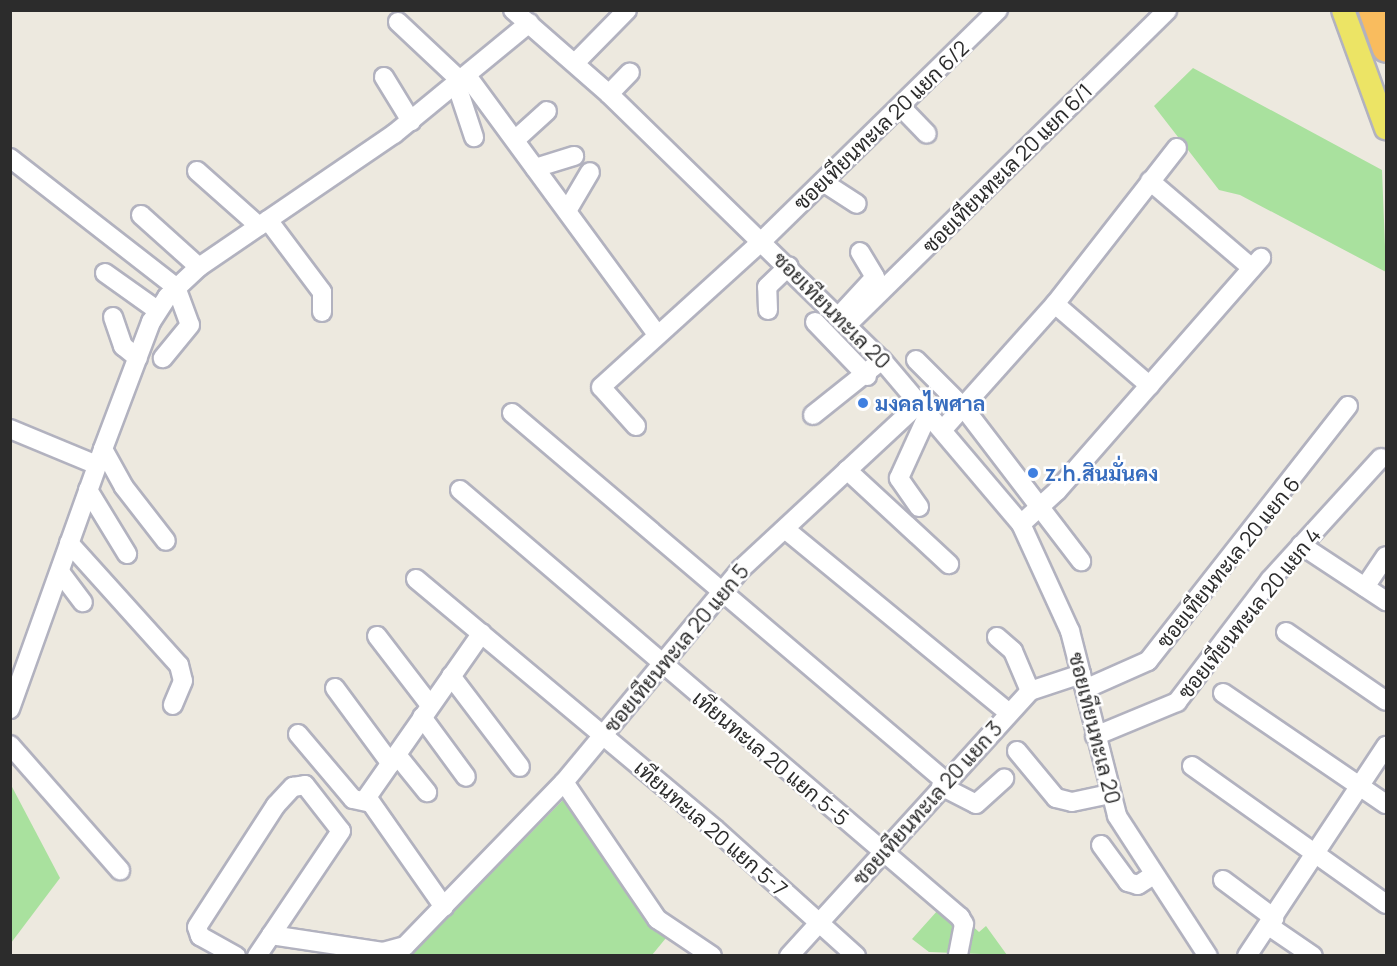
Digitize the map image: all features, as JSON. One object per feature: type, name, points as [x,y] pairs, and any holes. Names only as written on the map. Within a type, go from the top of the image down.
[{"type":"highway","points":[[1372,10],[1386,49]]},
{"type":"main road","points":[[1343,10],[1386,128]]},
{"type":"street","name":"ซอยเทียนทะเล 20","points":[[513,10],[609,94],[763,240],[882,360],[945,427],[1021,524],[1052,584],[1083,682],[1109,794],[1152,876],[1208,956]]},
{"type":"street","points":[[575,63],[627,10]]},
{"type":"street","name":"ซอยเทียนทะเล 20 แยก 6/2","points":[[636,426],[601,387],[763,240],[902,107],[998,10]]},
{"type":"street","name":"ซอยเทียนทะเล 20 แยก 6/1","points":[[843,321],[1167,10]]},
{"type":"street","points":[[398,22],[463,81],[515,140],[657,334]]},
{"type":"street","points":[[10,709],[14,685],[60,572],[69,543],[94,497],[100,457],[157,310],[176,287],[199,267],[411,121],[463,81],[529,23]]},
{"type":"street","points":[[609,94],[630,72]]},
{"type":"street","points":[[384,77],[411,121]]},
{"type":"street","points":[[463,81],[474,137]]},
{"type":"street","points":[[902,107],[927,134]]},
{"type":"street","points":[[515,140],[547,111]]},
{"type":"street","points":[[945,427],[1055,304],[1177,148]]},
{"type":"street","points":[[535,168],[573,156]]},
{"type":"street","points":[[10,158],[176,287],[190,325],[163,358]]},
{"type":"street","points":[[197,171],[264,223],[322,292],[322,312]]},
{"type":"street","points":[[567,211],[590,172]]},
{"type":"street","points":[[1021,524],[1042,506],[1257,263],[1150,181]]},
{"type":"street","points":[[823,182],[857,204]]},
{"type":"street","points":[[141,215],[199,267]]},
{"type":"street","points":[[843,321],[875,277],[860,252]]},
{"type":"street","points":[[768,310],[767,287],[789,266]]},
{"type":"street","points":[[105,273],[157,310]]},
{"type":"street","points":[[1055,304],[1150,386]]},
{"type":"street","points":[[113,317],[123,346],[138,358]]},
{"type":"street","points":[[815,322],[867,376]]},
{"type":"street","points":[[813,415],[867,376],[882,360]]},
{"type":"street","points":[[916,360],[964,408],[1042,506],[1081,561]]},
{"type":"street","points":[[919,507],[899,478],[926,406]]},
{"type":"street","name":"ซอยเทียนทะเล 20 แยก 5","points":[[271,935],[396,951],[444,907],[564,782],[724,589],[847,470],[926,406]]},
{"type":"street","name":"ซอยเทียนทะเล 20 แยก 6","points":[[1083,682],[1148,661],[1348,406]]},
{"type":"street","points":[[512,413],[724,589],[943,783],[976,804],[1004,779]]},
{"type":"street","points":[[10,429],[100,457],[118,476],[166,541]]},
{"type":"street","name":"ซอยเทียนทะเล 20 แยก 4","points":[[1095,736],[1170,709],[1301,545],[1381,458]]},
{"type":"street","points":[[847,470],[949,564]]},
{"type":"street","points":[[94,497],[118,476]]},
{"type":"street","name":"เทียนทะเล 20 แยก 5-5","points":[[460,490],[661,665],[960,918],[964,924],[957,956]]},
{"type":"street","points":[[94,497],[128,554]]},
{"type":"street","points":[[785,529],[1009,713]]},
{"type":"street","points":[[69,543],[179,665],[183,681],[173,705]]},
{"type":"street","points":[[1301,545],[1386,601]]},
{"type":"street","points":[[1365,587],[1386,556]]},
{"type":"street","points":[[60,572],[83,602]]},
{"type":"street","name":"เทียนทะเล 20 แยก 5-7","points":[[416,579],[603,734],[856,956]]},
{"type":"street","points":[[1286,632],[1386,701]]},
{"type":"street","points":[[367,802],[426,711],[482,633]]},
{"type":"street","points":[[376,636],[466,777]]},
{"type":"street","points":[[997,637],[1013,651],[1030,691]]},
{"type":"street","points":[[451,676],[520,767]]},
{"type":"street","name":"ซอยเทียนทะเล 20 แยก 3","points":[[789,956],[943,783],[1030,691],[1083,682]]},
{"type":"street","points":[[335,688],[394,760],[427,792]]},
{"type":"street","points":[[1222,693],[1386,804]]},
{"type":"street","points":[[298,734],[353,799],[367,802],[444,907]]},
{"type":"street","points":[[10,746],[120,870]]},
{"type":"street","points":[[1247,956],[1386,746]]},
{"type":"street","points":[[1017,751],[1056,798],[1072,802],[1109,794]]},
{"type":"street","points":[[1192,766],[1386,904]]},
{"type":"street","points":[[564,782],[657,919],[712,956]]},
{"type":"street","points":[[236,956],[217,951],[200,936],[197,927],[276,804],[293,787],[305,785],[341,831],[257,956]]},
{"type":"street","points":[[1101,845],[1128,882],[1138,885],[1152,876]]},
{"type":"street","points":[[1223,880],[1313,956]]},
{"type":"green space","points":[[1193,68],[1382,170],[1386,272],[1240,195],[1219,190],[1154,106]]},
{"type":"green space","points":[[11,785],[60,878],[10,943]]},
{"type":"green space","points":[[563,800],[666,938],[652,955],[410,956]]},
{"type":"green space","points":[[938,910],[959,931],[967,921],[979,932],[986,926],[1007,955],[929,952],[912,939]]},
{"type":"place","name":"มงคลไพศาล","points":[[863,403]]},
{"type":"place","name":"z.h.สินมั่นคง","points":[[1033,473]]}]
